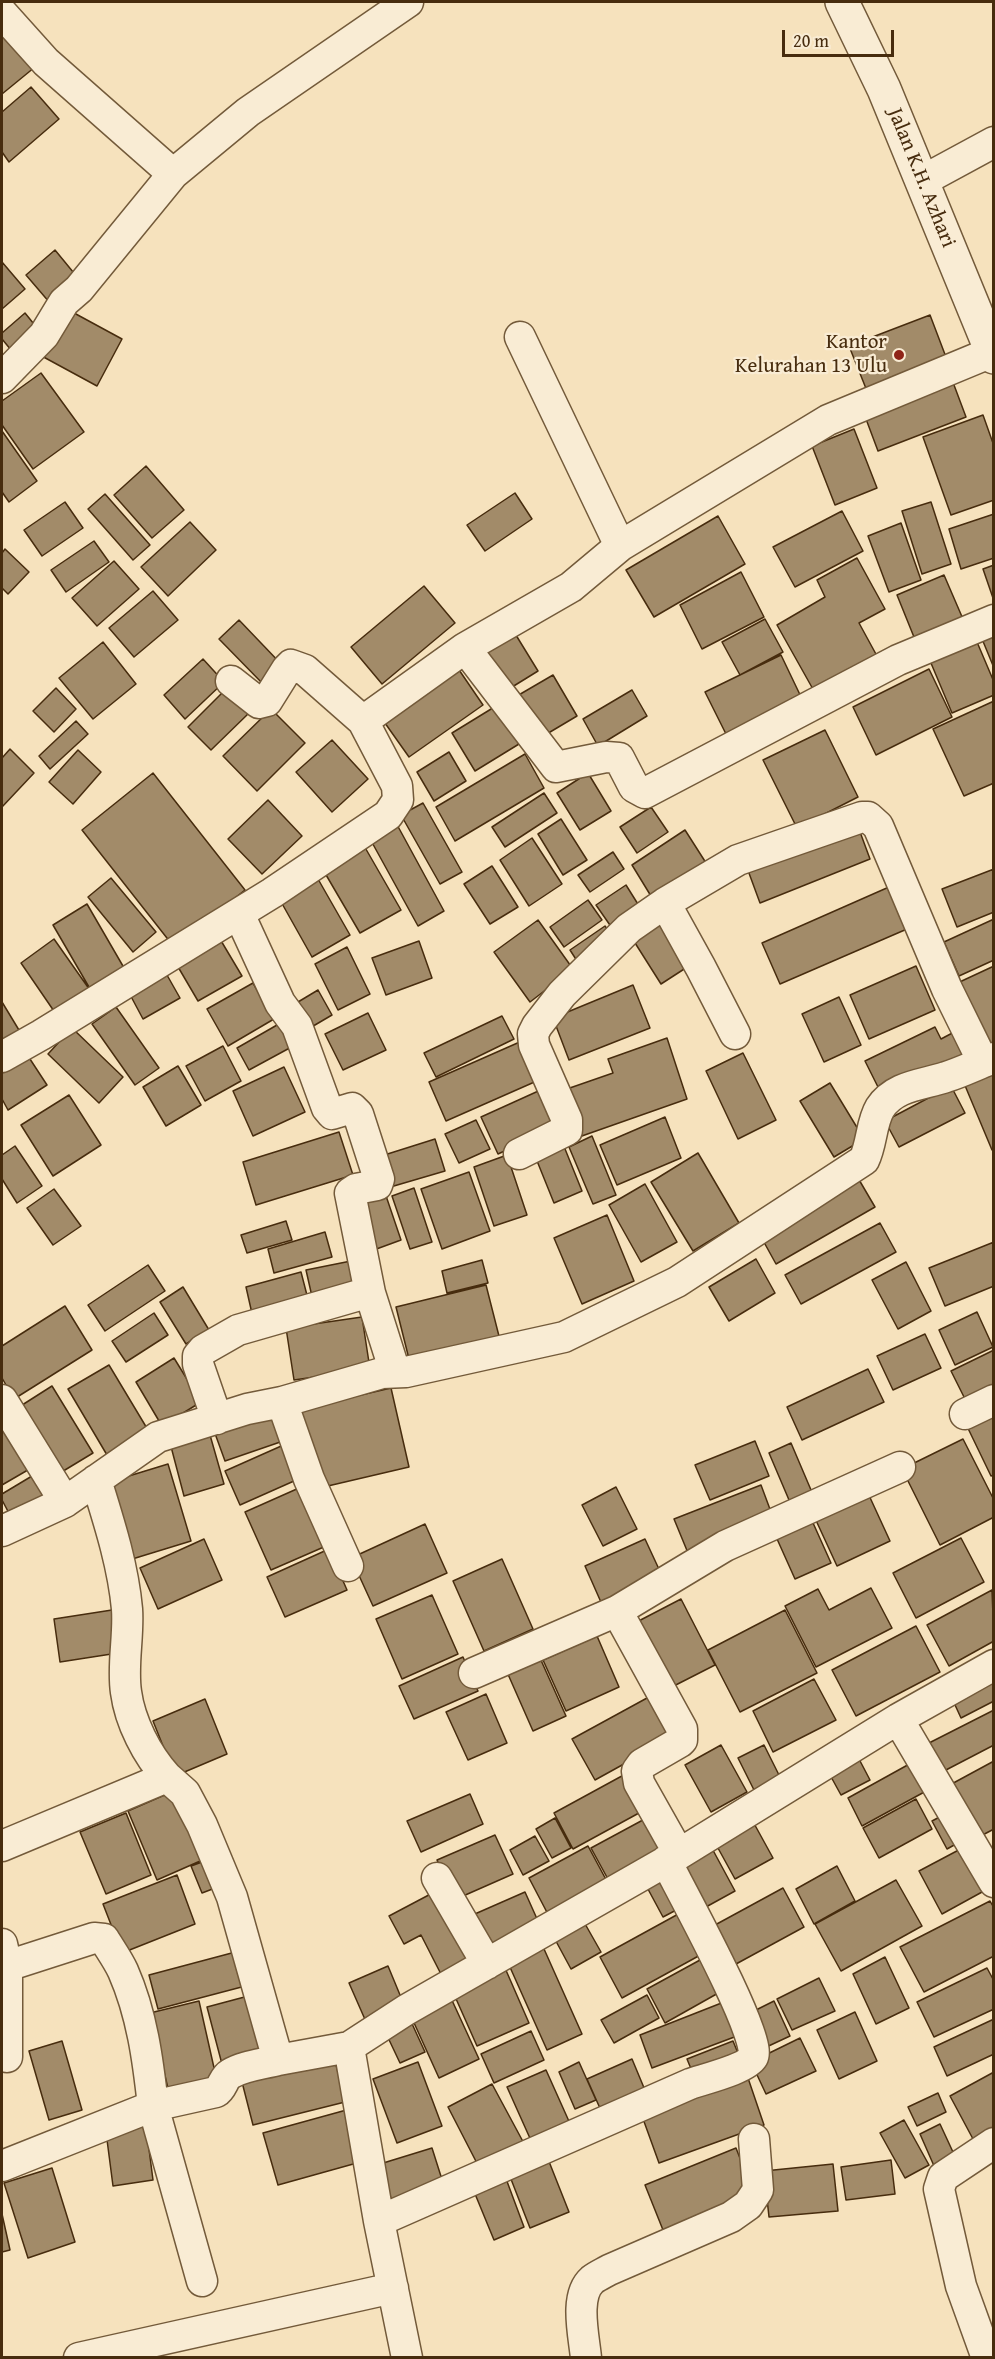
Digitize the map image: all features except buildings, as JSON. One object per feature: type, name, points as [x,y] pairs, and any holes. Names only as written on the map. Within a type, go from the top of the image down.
[{"type":"street","points":[[7,361],[44,335],[64,302],[79,289],[173,174],[248,111],[408,2]]},
{"type":"street","points":[[2,13],[46,62],[173,174]]},
{"type":"street","name":"Jalan K.H. Azhari","points":[[848,13],[885,89],[992,354]]},
{"type":"street","points":[[922,181],[993,142]]},
{"type":"street","points":[[520,337],[620,546]]},
{"type":"street","points":[[363,721],[465,648],[571,587],[620,546],[828,420],[992,354]]},
{"type":"street","points":[[465,648],[556,767],[606,757],[619,758],[634,787],[645,793],[898,660],[993,620]]},
{"type":"street","points":[[2,1057],[239,914],[388,815],[398,800],[397,786],[363,721],[305,670],[291,665],[267,701],[262,703],[231,681]]},
{"type":"street","points":[[2,1531],[65,1502],[158,1437],[247,1409],[282,1402],[382,1373],[406,1372],[564,1337],[677,1282],[864,1161],[870,1150],[879,1110],[887,1099],[911,1086],[944,1078],[988,1060],[947,989],[878,826],[868,817],[862,818],[738,860],[664,903],[629,928],[562,994],[533,1034],[534,1045],[568,1127],[567,1130],[519,1154]]},
{"type":"street","points":[[664,903],[735,1034]]},
{"type":"street","points":[[239,914],[280,1003],[297,1026],[327,1108],[332,1114],[352,1108],[358,1114],[379,1179],[377,1185],[356,1189],[350,1193],[370,1293],[395,1372]]},
{"type":"street","points":[[217,1419],[198,1364],[198,1356],[202,1350],[238,1330],[370,1293]]},
{"type":"street","points":[[965,1414],[993,1400]]},
{"type":"street","points":[[2,1401],[65,1502]]},
{"type":"street","points":[[282,1402],[309,1479],[348,1566]]},
{"type":"street","points":[[474,1673],[617,1611],[725,1546],[900,1467]]},
{"type":"street","points":[[96,1480],[114,1537],[127,1609],[126,1692],[135,1723],[153,1761],[185,1793],[202,1825],[232,1898],[278,2060]]},
{"type":"street","points":[[379,2221],[690,2084],[740,2066],[754,2055],[738,2001],[639,1783],[637,1771],[642,1764],[680,1742],[682,1729],[617,1611]]},
{"type":"street","points":[[2,2166],[153,2106],[216,2092],[231,2073],[278,2060],[349,2047],[406,2010],[672,1858],[898,1719],[993,1665]]},
{"type":"street","points":[[898,1719],[993,1882]]},
{"type":"street","points":[[2,1846],[167,1777]]},
{"type":"street","points":[[437,1878],[487,1964]]},
{"type":"street","points":[[7,2057],[4,1955],[94,1938],[104,1939],[123,1970],[135,2007],[146,2049],[153,2106],[202,2281]]},
{"type":"street","points":[[349,2047],[379,2221],[406,2358]]},
{"type":"street","points":[[586,2358],[582,2309],[585,2289],[593,2279],[609,2270],[731,2217],[748,2205],[758,2190],[754,2139]]},
{"type":"street","points":[[987,2358],[961,2286],[939,2188],[943,2177],[993,2143]]},
{"type":"street","points":[[79,2358],[393,2288]]},
{"type":"place","name":"Kantor Kelurahan 13 Ulu","points":[[899,355]]}]
